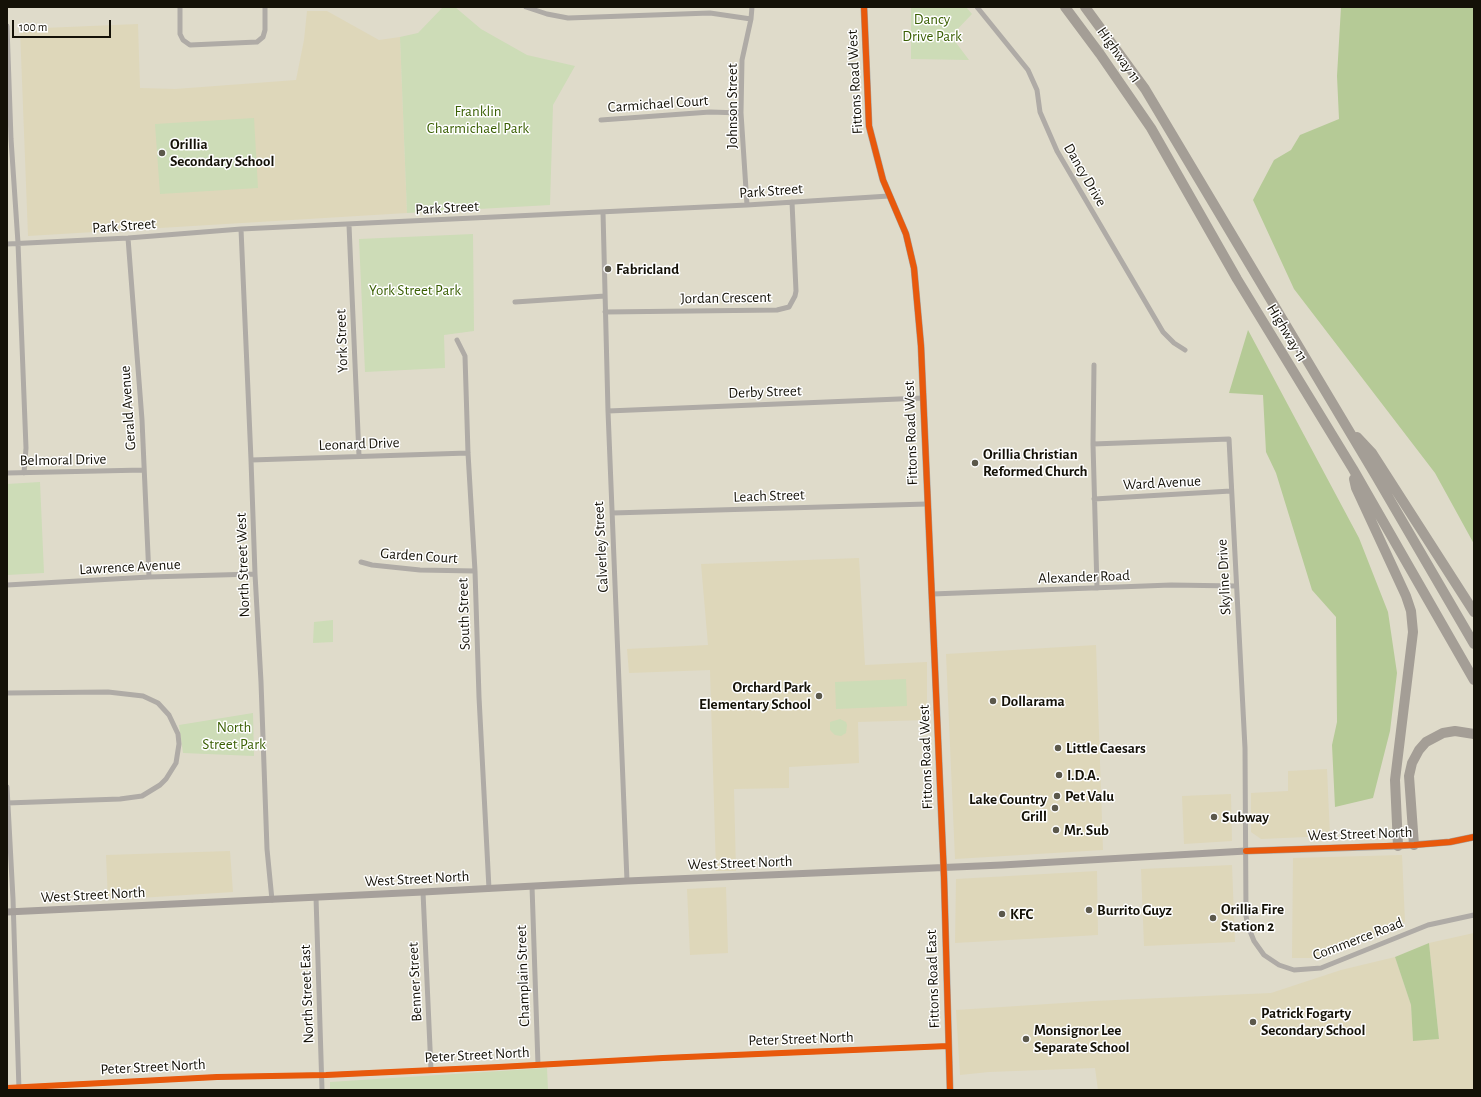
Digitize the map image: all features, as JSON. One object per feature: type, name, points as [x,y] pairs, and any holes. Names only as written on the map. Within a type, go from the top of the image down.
[{"type":"highway","name":"Highway 11","points":[[1065,7],[1100,54],[1151,128],[1237,279],[1353,469],[1474,680]]},
{"type":"highway","name":"Highway 11","points":[[1085,7],[1145,89],[1347,426],[1474,644]]},
{"type":"highway","points":[[1347,426],[1372,453],[1474,612]]},
{"type":"highway","points":[[1353,469],[1356,488],[1406,596],[1413,632],[1396,780],[1398,846]]},
{"type":"highway","points":[[1414,845],[1409,776],[1412,763],[1419,750],[1426,742],[1443,733],[1455,731],[1474,734]]},
{"type":"main road","name":"Fittons Road West","points":[[864,7],[869,126],[875,154],[889,196],[906,234],[914,268],[921,346],[943,867]]},
{"type":"main road","name":"West Street North","points":[[10,912],[627,881],[1002,865],[1246,851],[1398,846],[1450,842],[1474,837]]},
{"type":"main road","name":"Fittons Road East","points":[[943,867],[950,1090]]},
{"type":"street","points":[[180,7],[180,34],[183,40],[190,45],[257,42],[263,37],[265,30],[265,7]]},
{"type":"street","points":[[526,7],[547,14],[568,18],[710,13],[751,19]]},
{"type":"street","name":"Johnson Street","points":[[747,205],[741,113],[742,60],[751,19],[752,7]]},
{"type":"street","name":"Dancy Drive","points":[[977,7],[1028,70],[1038,90],[1040,112],[1057,151],[1163,332],[1184,350]]},
{"type":"street","points":[[7,26],[9,139],[18,243],[26,448],[24,473]]},
{"type":"street","name":"Carmichael Court","points":[[601,120],[710,112],[741,113]]},
{"type":"street","name":"Park Street","points":[[7,244],[128,238],[241,229],[747,205],[889,196]]},
{"type":"street","name":"Jordan Crescent","points":[[605,312],[777,310],[789,306],[795,296],[796,291],[792,202]]},
{"type":"street","name":"Calverley Street","points":[[603,212],[608,411],[627,881]]},
{"type":"street","name":"York Street","points":[[349,225],[359,456]]},
{"type":"street","name":"North Street West","points":[[241,229],[255,574],[262,682],[267,849],[272,900]]},
{"type":"street","name":"Gerald Avenue","points":[[128,238],[142,420],[149,577]]},
{"type":"street","points":[[515,302],[605,296]]},
{"type":"street","name":"South Street","points":[[457,340],[465,356],[468,453],[475,571],[479,697],[489,889]]},
{"type":"street","points":[[1094,365],[1093,444],[1097,588]]},
{"type":"street","name":"Derby Street","points":[[608,411],[923,398]]},
{"type":"street","name":"Skyline Drive","points":[[1093,444],[1230,439],[1231,491],[1245,748],[1246,851]]},
{"type":"street","name":"Leonard Drive","points":[[251,460],[468,453]]},
{"type":"street","name":"Belmoral Drive","points":[[7,474],[144,470]]},
{"type":"street","name":"Ward Avenue","points":[[1094,499],[1231,491]]},
{"type":"street","name":"Leach Street","points":[[612,514],[927,504]]},
{"type":"street","name":"Garden Court","points":[[361,562],[372,565],[420,570],[475,571]]},
{"type":"street","name":"Lawrence Avenue","points":[[7,585],[149,577],[255,574]]},
{"type":"street","name":"Alexander Road","points":[[932,594],[1171,585],[1236,586]]},
{"type":"street","points":[[7,693],[108,692],[143,696],[158,703],[168,715],[178,734],[179,744],[179,753],[176,763],[166,779],[160,785],[142,796],[120,799],[7,803]]},
{"type":"street","points":[[7,787],[10,912],[19,1089]]},
{"type":"street","name":"Commerce Road","points":[[1246,851],[1246,916],[1248,926],[1254,941],[1264,955],[1286,968],[1294,970],[1321,968],[1428,925],[1474,915]]},
{"type":"street","name":"Champlain Street","points":[[532,886],[538,1065]]},
{"type":"street","name":"Benner Street","points":[[423,892],[431,1070]]},
{"type":"street","name":"North Street East","points":[[316,897],[322,1090]]},
{"type":"street","name":"Peter Street North","points":[[7,1088],[19,1089],[217,1077],[322,1075],[663,1058],[948,1046]]},
{"type":"shaded area","name":"Orillia Secondary School","points":[[307,11],[327,11],[379,40],[400,37],[407,213],[28,236],[20,29],[138,24],[140,88],[175,89],[296,80],[304,40]]},
{"type":"shaded area","name":"Orchard Park Elementary School","points":[[859,558],[865,665],[927,662],[927,720],[858,722],[859,763],[789,767],[789,788],[734,789],[736,871],[716,871],[710,670],[629,673],[627,649],[708,645],[701,564]]},
{"type":"shaded area","points":[[1096,645],[1103,850],[955,859],[946,654]]},
{"type":"shaded area","points":[[1327,769],[1330,836],[1261,839],[1251,832],[1251,793],[1288,791],[1288,771]]},
{"type":"shaded area","points":[[1231,794],[1232,841],[1184,844],[1182,796]]},
{"type":"shaded area","points":[[230,851],[233,892],[108,900],[106,855]]},
{"type":"shaded area","points":[[1402,855],[1405,922],[1317,958],[1292,958],[1293,858]]},
{"type":"shaded area","points":[[1232,865],[1235,942],[1144,946],[1141,869]]},
{"type":"shaded area","points":[[1097,871],[1098,935],[955,943],[956,879]]},
{"type":"shaded area","points":[[726,887],[728,953],[690,955],[687,889]]},
{"type":"shaded area","name":"Patrick Fogarty Secondary School","points":[[1474,933],[1474,1090],[1098,1090],[1095,1068],[989,1072],[960,1075],[956,1010],[1094,1001],[1271,993],[1341,970],[1395,957],[1411,1005],[1413,1040],[1439,1039],[1429,943]]},
{"type":"green space","name":"Franklin Charmichael Park","points":[[443,7],[455,7],[481,29],[527,55],[575,66],[553,105],[550,205],[407,213],[400,37],[418,33]]},
{"type":"green space","name":"Dancy Drive Park","points":[[911,7],[966,7],[972,14],[951,36],[969,60],[911,59]]},
{"type":"green space","points":[[1341,7],[1474,7],[1474,544],[1435,473],[1294,289],[1253,200],[1274,160],[1291,150],[1300,135],[1339,119],[1337,76]]},
{"type":"green space","points":[[254,118],[258,188],[160,194],[155,124]]},
{"type":"green space","name":"York Street Park","points":[[473,234],[474,331],[444,335],[445,368],[365,372],[359,239]]},
{"type":"green space","points":[[1248,330],[1359,538],[1388,612],[1397,673],[1390,731],[1373,798],[1335,807],[1332,745],[1337,722],[1336,617],[1312,590],[1276,473],[1266,452],[1263,395],[1229,393]]},
{"type":"green space","points":[[40,482],[44,573],[7,575],[7,484]]},
{"type":"green space","points":[[333,620],[333,642],[313,643],[314,622]]},
{"type":"green space","points":[[906,679],[907,706],[836,709],[835,682]]},
{"type":"green space","name":"North Street Park","points":[[253,713],[254,756],[183,753],[179,725]]},
{"type":"green space","points":[[840,719],[846,722],[847,725],[846,733],[841,736],[835,735],[830,730],[830,722]]},
{"type":"green space","points":[[1429,943],[1439,1039],[1413,1041],[1411,1005],[1395,957]]},
{"type":"green space","points":[[547,1068],[548,1090],[330,1090],[330,1082]]},
{"type":"cycle path","points":[[864,7],[869,126],[883,180],[906,234],[914,268],[921,346],[944,877],[950,1090]]},
{"type":"cycle path","points":[[1246,851],[1414,845],[1450,842],[1474,837]]},
{"type":"cycle path","points":[[7,1088],[217,1077],[326,1075],[663,1058],[948,1046]]},
{"type":"place","name":"Orillia Secondary School","points":[[162,153]]},
{"type":"place","name":"Fabricland","points":[[608,269]]},
{"type":"place","name":"Orillia Christian Reformed Church","points":[[975,463]]},
{"type":"place","name":"Orchard Park Elementary School","points":[[819,696]]},
{"type":"place","name":"Dollarama","points":[[993,701]]},
{"type":"place","name":"Little Caesars","points":[[1058,748]]},
{"type":"place","name":"I.D.A.","points":[[1059,775]]},
{"type":"place","name":"Pet Valu","points":[[1057,796]]},
{"type":"place","name":"Lake Country Grill","points":[[1055,808]]},
{"type":"place","name":"Subway","points":[[1214,817]]},
{"type":"place","name":"Mr. Sub","points":[[1056,830]]},
{"type":"place","name":"Burrito Guyz","points":[[1089,910]]},
{"type":"place","name":"KFC","points":[[1002,914]]},
{"type":"place","name":"Orillia Fire Station 2","points":[[1213,918]]},
{"type":"place","name":"Patrick Fogarty Secondary School","points":[[1253,1022]]},
{"type":"place","name":"Monsignor Lee Separate School","points":[[1026,1039]]}]
